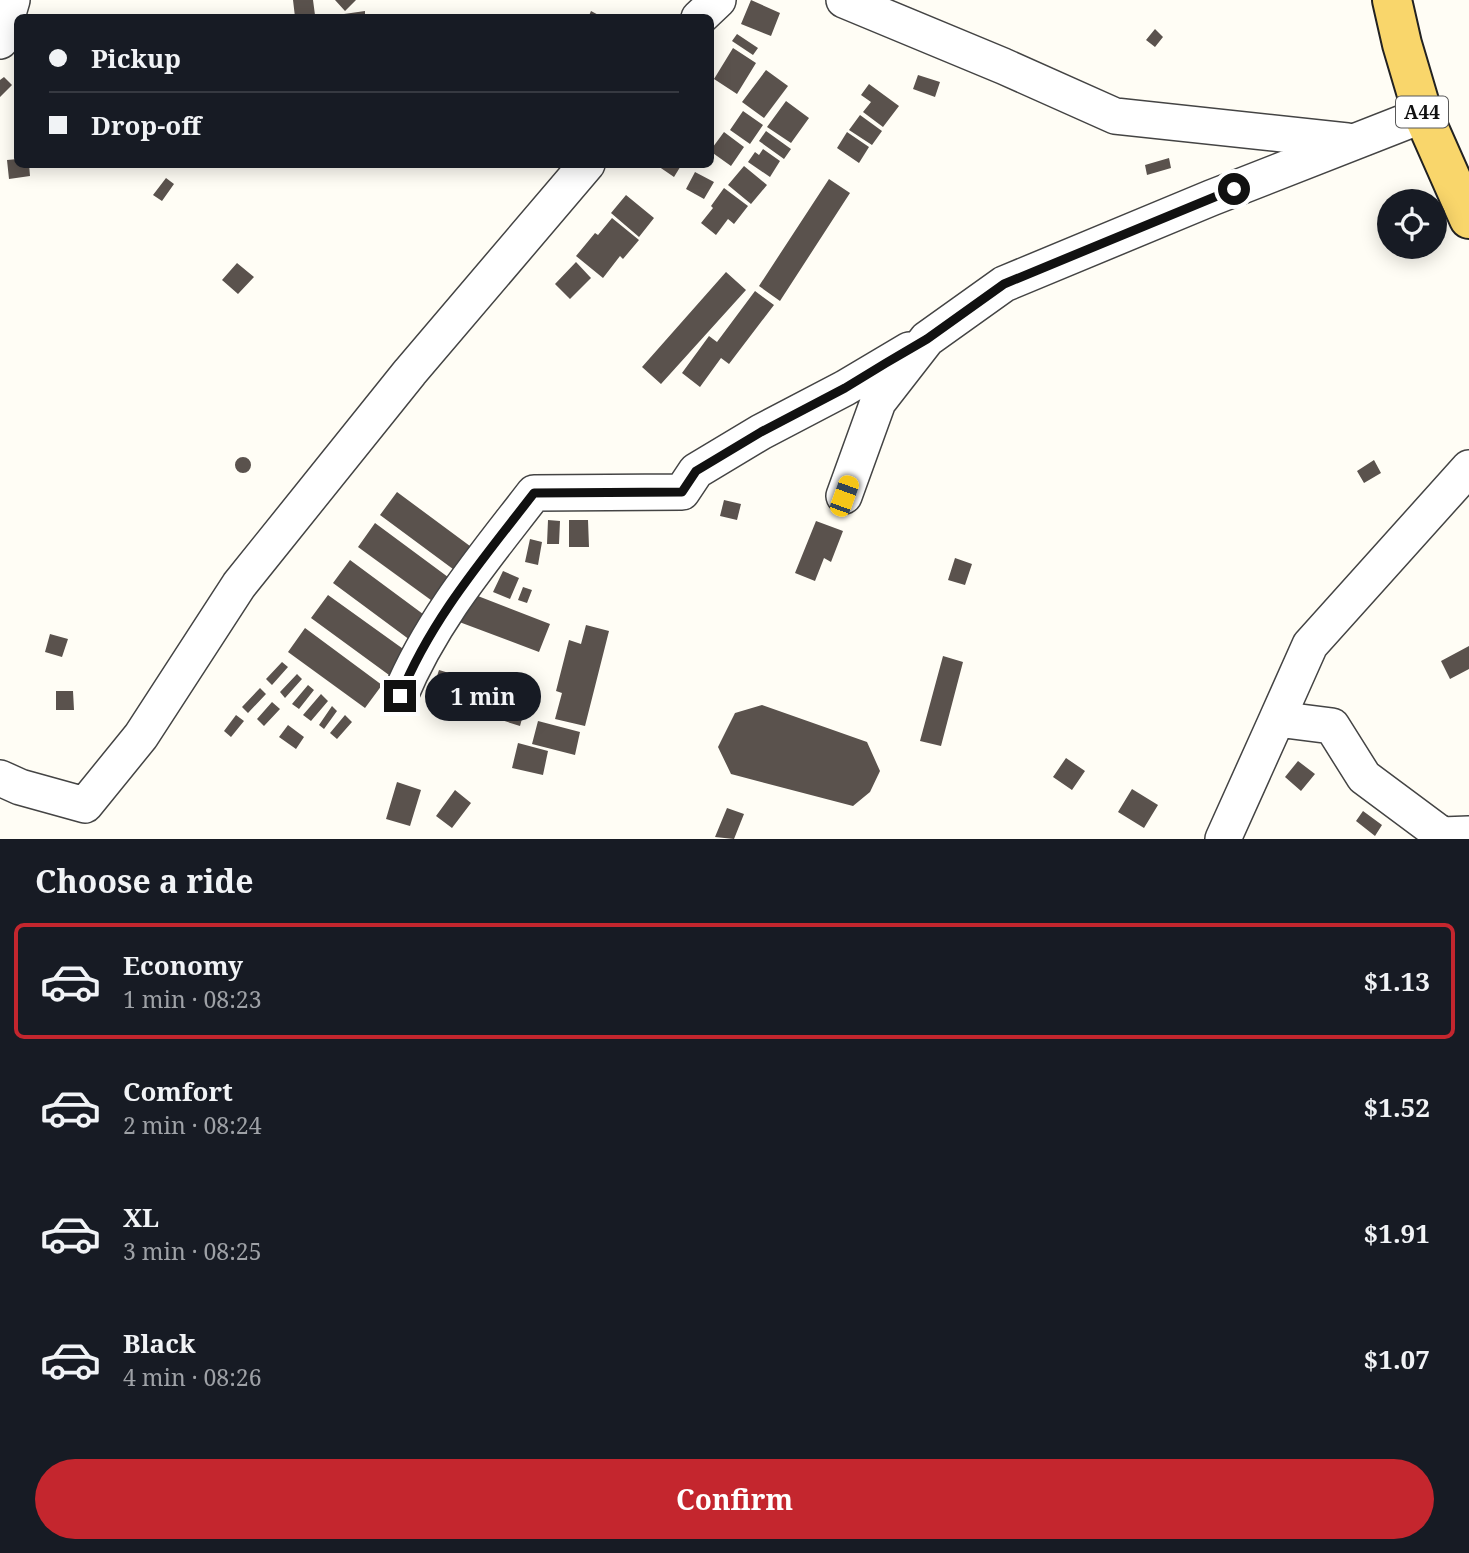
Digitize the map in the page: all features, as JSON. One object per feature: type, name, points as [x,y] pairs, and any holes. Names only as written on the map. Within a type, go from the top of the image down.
[{"type":"main road","name":"A44","points":[[1392,0],[1423,115],[1457,165],[1469,219]]},
{"type":"street","points":[[0,41],[12,0]]},
{"type":"street","points":[[702,14],[718,0]]},
{"type":"street","points":[[844,0],[1115,116],[1354,142]]},
{"type":"street","points":[[400,696],[415,659],[440,619],[472,571],[534,493],[682,492],[696,471],[927,339],[1004,284],[1210,198],[1423,115]]},
{"type":"street","points":[[0,778],[20,787],[85,805],[141,736],[239,585],[410,372],[584,168]]},
{"type":"street","points":[[844,496],[878,402],[927,339]]},
{"type":"street","points":[[1223,839],[1310,645],[1469,468]]},
{"type":"street","points":[[1277,719],[1332,726],[1364,777],[1442,835],[1469,834]]},
{"type":"building","points":[[293,0],[313,0],[315,14],[295,14]]},
{"type":"building","points":[[335,0],[356,0],[345,11]]},
{"type":"building","points":[[751,0],[780,13],[771,36],[741,24]]},
{"type":"building","points":[[365,11],[365,14],[344,14]]},
{"type":"building","points":[[1155,29],[1163,37],[1155,47],[1146,40]]},
{"type":"building","points":[[737,34],[758,48],[753,55],[732,41]]},
{"type":"building","points":[[733,48],[756,63],[737,94],[714,79]]},
{"type":"building","points":[[766,70],[788,86],[764,118],[742,102]]},
{"type":"building","points":[[918,75],[940,82],[935,97],[913,89]]},
{"type":"building","points":[[4,77],[12,85],[0,97],[0,80]]},
{"type":"building","points":[[869,84],[899,106],[883,127],[863,112],[871,102],[861,95]]},
{"type":"building","points":[[786,101],[809,118],[791,143],[767,127]]},
{"type":"building","points":[[743,111],[763,125],[750,144],[730,130]]},
{"type":"building","points":[[860,115],[882,131],[872,145],[849,130]]},
{"type":"building","points":[[766,131],[791,149],[784,159],[759,141]]},
{"type":"building","points":[[724,132],[744,147],[731,166],[714,154],[714,146]]},
{"type":"building","points":[[847,132],[869,147],[859,163],[837,148]]},
{"type":"building","points":[[763,149],[780,161],[770,177],[748,162],[755,152],[759,155]]},
{"type":"building","points":[[1169,158],[1171,168],[1147,175],[1145,165]]},
{"type":"building","points":[[14,159],[14,168],[29,168],[30,176],[9,179],[7,160]]},
{"type":"building","points":[[744,166],[767,185],[751,204],[728,185]]},
{"type":"building","points":[[661,168],[680,168],[674,177]]},
{"type":"building","points":[[695,172],[714,182],[704,199],[686,189]]},
{"type":"building","points":[[166,178],[174,184],[162,201],[153,195]]},
{"type":"building","points":[[829,179],[850,193],[780,301],[759,286]]},
{"type":"building","points":[[724,188],[748,206],[734,224],[728,219],[716,235],[701,223]]},
{"type":"building","points":[[626,195],[654,218],[639,237],[611,213]]},
{"type":"building","points":[[612,218],[639,240],[623,259],[620,256],[603,278],[576,256]]},
{"type":"building","points":[[576,262],[591,278],[570,299],[555,284]]},
{"type":"building","points":[[237,263],[254,277],[238,294],[222,280]]},
{"type":"building","points":[[726,272],[746,290],[661,384],[642,367]]},
{"type":"building","points":[[755,291],[774,305],[729,364],[721,358],[700,387],[682,373],[709,336],[717,342]]},
{"type":"building","points":[[243,457],[251,465],[243,473],[235,465]]},
{"type":"building","points":[[1374,460],[1381,473],[1364,483],[1357,471]]},
{"type":"building","points":[[397,492],[474,549],[457,572],[380,515]]},
{"type":"building","points":[[724,500],[741,504],[737,520],[720,516]]},
{"type":"building","points":[[548,520],[560,521],[559,544],[547,544]]},
{"type":"building","points":[[569,520],[588,520],[589,547],[569,547]]},
{"type":"building","points":[[816,521],[843,531],[831,562],[824,558],[815,581],[795,573]]},
{"type":"building","points":[[375,523],[452,580],[435,603],[358,547]]},
{"type":"building","points":[[530,539],[542,542],[538,565],[525,562]]},
{"type":"building","points":[[955,558],[972,564],[965,585],[948,580]]},
{"type":"building","points":[[350,560],[427,617],[410,640],[333,583]]},
{"type":"building","points":[[503,571],[519,578],[510,599],[493,592]]},
{"type":"building","points":[[523,587],[532,590],[527,603],[518,600]]},
{"type":"building","points":[[465,591],[550,624],[539,652],[454,620]]},
{"type":"building","points":[[328,595],[406,651],[389,675],[311,618]]},
{"type":"building","points":[[586,625],[609,631],[585,726],[555,719],[562,693],[556,691],[569,640],[581,644]]},
{"type":"building","points":[[305,628],[382,685],[365,708],[288,652]]},
{"type":"building","points":[[50,634],[68,639],[62,657],[45,652]]},
{"type":"building","points":[[1469,646],[1469,669],[1450,679],[1441,661]]},
{"type":"building","points":[[943,656],[963,662],[941,746],[920,741]]},
{"type":"building","points":[[282,662],[288,667],[272,685],[266,679]]},
{"type":"building","points":[[439,670],[528,697],[520,726],[430,697]]},
{"type":"building","points":[[297,674],[302,679],[285,698],[280,692]]},
{"type":"building","points":[[308,685],[314,690],[299,709],[292,704]]},
{"type":"building","points":[[260,688],[266,694],[248,713],[242,707]]},
{"type":"building","points":[[56,691],[73,691],[74,710],[56,710]]},
{"type":"building","points":[[321,694],[328,701],[311,721],[303,715]]},
{"type":"building","points":[[272,702],[280,709],[264,726],[257,719]]},
{"type":"building","points":[[762,705],[867,742],[880,771],[870,792],[853,806],[731,774],[718,747],[735,713]]},
{"type":"building","points":[[332,706],[337,711],[324,729],[319,725]]},
{"type":"building","points":[[236,715],[244,721],[231,737],[224,731]]},
{"type":"building","points":[[345,715],[352,722],[337,739],[330,733]]},
{"type":"building","points":[[538,721],[580,732],[575,755],[532,744]]},
{"type":"building","points":[[288,725],[304,737],[296,749],[279,737]]},
{"type":"building","points":[[518,743],[548,751],[543,775],[512,768]]},
{"type":"building","points":[[1066,758],[1085,771],[1072,790],[1053,777]]},
{"type":"building","points":[[1298,761],[1315,774],[1301,791],[1285,777]]},
{"type":"building","points":[[397,782],[421,790],[410,826],[386,819]]},
{"type":"building","points":[[1132,789],[1158,805],[1144,828],[1118,812]]},
{"type":"building","points":[[455,790],[471,803],[452,828],[436,816]]},
{"type":"building","points":[[727,808],[744,814],[734,839],[715,837]]},
{"type":"building","points":[[1363,811],[1382,825],[1375,836],[1356,821]]},
{"type":"route","points":[[400,696],[415,659],[440,619],[472,571],[534,493],[682,492],[696,471],[927,339],[1004,284],[1234,189]]}]
